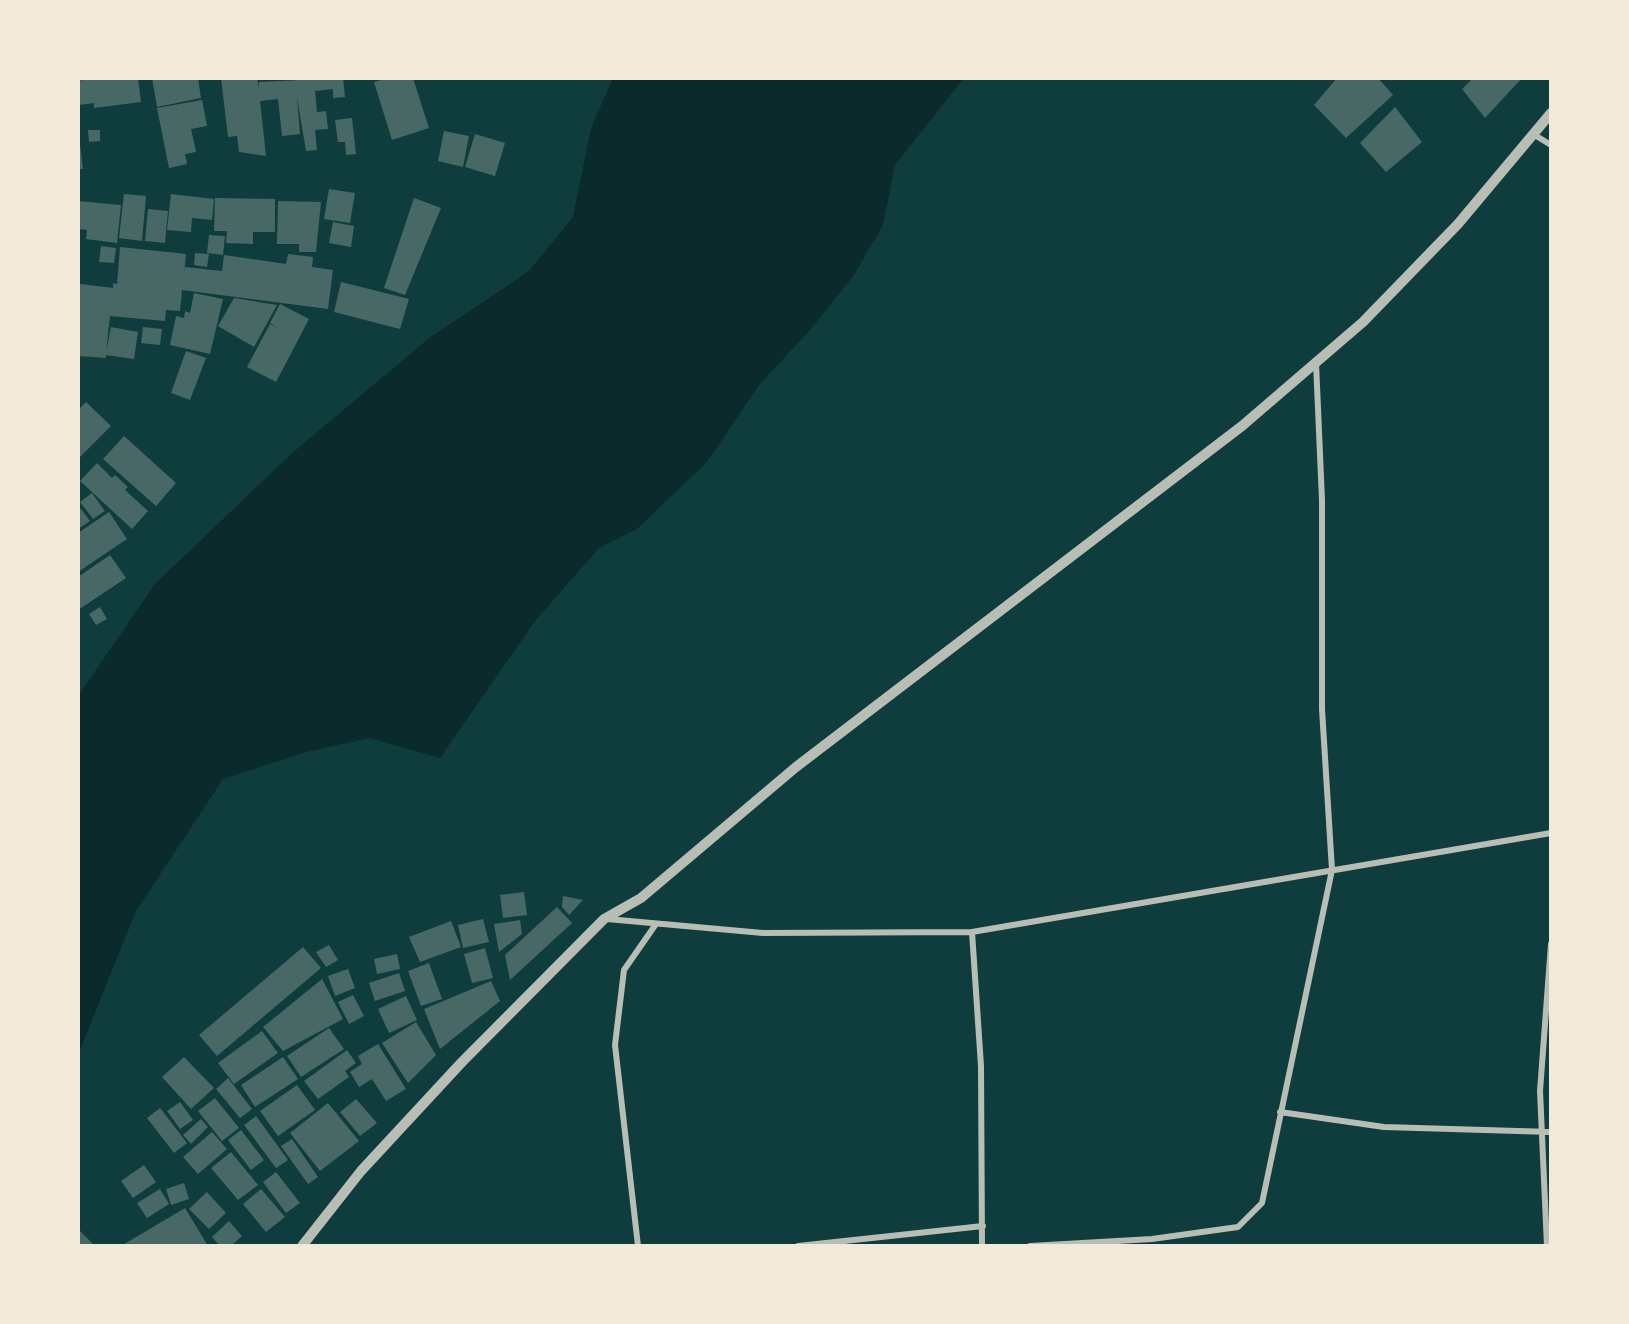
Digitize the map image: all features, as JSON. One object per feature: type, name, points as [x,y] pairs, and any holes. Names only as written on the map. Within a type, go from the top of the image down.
[{"type":"street","points":[[302,1246],[361,1171],[462,1062],[604,919],[641,898],[796,767],[1242,426],[1363,322],[1458,224],[1551,113]]},
{"type":"street","points":[[1533,134],[1551,145]]},
{"type":"street","points":[[1030,1246],[1152,1239],[1238,1227],[1262,1203],[1332,870],[1322,709],[1322,500],[1316,363]]},
{"type":"street","points":[[604,919],[763,933],[972,933],[1551,833]]},
{"type":"street","points":[[638,1246],[615,1045],[624,970],[656,924]]},
{"type":"street","points":[[972,933],[981,1066],[982,1246]]},
{"type":"street","points":[[1547,1246],[1540,1091],[1551,944]]},
{"type":"street","points":[[1280,1112],[1384,1127],[1551,1132]]},
{"type":"street","points":[[798,1246],[983,1227]]},
{"type":"water","points":[[613,78],[964,78],[895,165],[883,225],[854,275],[810,330],[759,385],[707,462],[637,529],[599,548],[535,621],[440,758],[370,738],[306,752],[223,779],[136,911],[78,1055],[78,696],[155,584],[291,454],[428,339],[529,271],[573,217],[591,128]]},
{"type":"building","points":[[91,78],[138,78],[141,102],[94,108],[94,103],[79,105],[78,81]]},
{"type":"building","points":[[152,78],[198,78],[201,98],[157,107]]},
{"type":"building","points":[[221,78],[257,78],[259,88],[259,82],[343,78],[345,97],[333,98],[333,89],[315,91],[317,112],[326,111],[328,129],[315,130],[317,150],[306,151],[297,97],[300,134],[282,136],[278,99],[260,101],[266,156],[239,152],[237,136],[228,137]]},
{"type":"building","points":[[388,78],[413,78],[429,128],[392,140],[374,82]]},
{"type":"building","points":[[1337,78],[1378,78],[1393,95],[1346,138],[1314,105]]},
{"type":"building","points":[[1473,78],[1522,78],[1485,118],[1462,89]]},
{"type":"building","points":[[202,100],[207,126],[191,129],[196,152],[185,154],[187,164],[169,168],[157,108]]},
{"type":"building","points":[[1395,107],[1422,142],[1386,172],[1360,143]]},
{"type":"building","points":[[352,118],[356,154],[346,155],[345,142],[338,142],[335,120]]},
{"type":"building","points":[[78,128],[83,169],[78,169]]},
{"type":"building","points":[[88,130],[100,130],[100,141],[89,142]]},
{"type":"building","points":[[444,131],[469,136],[463,167],[438,161]]},
{"type":"building","points":[[475,134],[505,143],[495,176],[465,167]]},
{"type":"building","points":[[329,189],[355,193],[350,223],[324,219]]},
{"type":"building","points":[[124,194],[146,196],[142,241],[119,238]]},
{"type":"building","points":[[171,194],[214,199],[212,220],[192,218],[191,232],[167,230]]},
{"type":"building","points":[[215,198],[275,199],[275,232],[253,232],[253,244],[226,243],[227,231],[214,231]]},
{"type":"building","points":[[414,198],[441,208],[405,295],[384,288]]},
{"type":"building","points":[[78,201],[121,205],[117,243],[86,239],[87,230],[78,229]]},
{"type":"building","points":[[278,201],[321,202],[316,252],[299,252],[299,244],[277,244]]},
{"type":"building","points":[[148,209],[168,211],[165,243],[145,241]]},
{"type":"building","points":[[333,222],[354,226],[351,247],[329,243]]},
{"type":"building","points":[[209,235],[225,236],[223,255],[207,253]]},
{"type":"building","points":[[101,246],[116,248],[114,263],[99,262]]},
{"type":"building","points":[[120,247],[186,254],[184,275],[185,267],[222,271],[224,255],[286,264],[288,254],[313,257],[312,267],[333,270],[328,309],[182,290],[180,311],[166,310],[165,321],[110,316],[106,352],[111,327],[138,332],[134,359],[106,355],[106,358],[78,356],[80,284],[113,288],[113,283],[117,284]]},
{"type":"building","points":[[195,253],[209,254],[207,267],[194,265]]},
{"type":"building","points":[[341,282],[409,299],[400,329],[334,312]]},
{"type":"building","points":[[194,293],[223,299],[210,354],[170,345],[176,316],[184,318],[185,311],[190,313]]},
{"type":"building","points":[[234,298],[277,305],[254,347],[218,326]]},
{"type":"building","points":[[280,304],[309,319],[276,382],[247,367],[270,324],[279,329],[270,323]]},
{"type":"building","points":[[143,327],[162,329],[160,345],[141,343]]},
{"type":"building","points":[[186,351],[206,358],[190,400],[171,393]]},
{"type":"building","points":[[86,402],[111,426],[78,459],[78,410]]},
{"type":"building","points":[[124,436],[176,483],[156,506],[103,459]]},
{"type":"building","points":[[97,463],[112,478],[115,475],[128,487],[125,490],[148,511],[132,529],[80,481]]},
{"type":"building","points":[[92,493],[105,511],[93,519],[80,502]]},
{"type":"building","points":[[81,509],[90,521],[78,529],[78,511]]},
{"type":"building","points":[[109,512],[127,539],[78,572],[78,533]]},
{"type":"building","points":[[110,555],[126,578],[78,610],[78,577]]},
{"type":"building","points":[[100,607],[107,619],[96,625],[89,614]]},
{"type":"building","points":[[524,892],[527,915],[503,918],[500,895]]},
{"type":"building","points":[[563,896],[583,900],[569,915],[562,907]]},
{"type":"building","points":[[557,907],[572,923],[510,980],[505,955]]},
{"type":"building","points":[[483,919],[489,942],[463,948],[458,925]]},
{"type":"building","points":[[520,920],[522,934],[499,952],[494,924]]},
{"type":"building","points":[[451,921],[461,947],[420,962],[409,937]]},
{"type":"building","points":[[329,945],[338,960],[326,967],[316,952]]},
{"type":"building","points":[[303,947],[321,968],[217,1056],[199,1035]]},
{"type":"building","points":[[485,948],[493,978],[472,983],[464,954]]},
{"type":"building","points":[[397,954],[400,969],[377,974],[374,959]]},
{"type":"building","points":[[429,963],[442,999],[421,1006],[408,971]]},
{"type":"building","points":[[348,969],[355,988],[335,996],[328,976]]},
{"type":"building","points":[[399,973],[405,991],[375,1001],[369,983]]},
{"type":"building","points":[[322,979],[343,1019],[283,1051],[263,1027]]},
{"type":"building","points":[[491,981],[500,1001],[440,1049],[424,1009]]},
{"type":"building","points":[[353,995],[364,1016],[349,1024],[338,1002]]},
{"type":"building","points":[[406,996],[417,1020],[389,1033],[378,1009]]},
{"type":"building","points":[[416,1022],[436,1055],[408,1083],[382,1043]]},
{"type":"building","points":[[329,1028],[344,1049],[301,1077],[287,1056]]},
{"type":"building","points":[[262,1031],[278,1053],[234,1084],[218,1063]]},
{"type":"building","points":[[378,1044],[406,1089],[386,1101],[372,1079],[359,1087],[350,1072],[362,1064],[358,1056]]},
{"type":"building","points":[[347,1050],[356,1063],[345,1071],[349,1077],[318,1099],[304,1081]]},
{"type":"building","points":[[184,1057],[214,1088],[191,1109],[162,1077]]},
{"type":"building","points":[[283,1057],[298,1079],[255,1107],[241,1085]]},
{"type":"building","points":[[228,1078],[252,1109],[240,1118],[216,1089]]},
{"type":"building","points":[[297,1085],[315,1110],[278,1136],[260,1111]]},
{"type":"building","points":[[215,1098],[239,1128],[222,1141],[198,1111]]},
{"type":"building","points":[[356,1099],[377,1123],[360,1136],[340,1112]]},
{"type":"building","points":[[180,1102],[193,1120],[180,1129],[167,1111]]},
{"type":"building","points":[[328,1103],[359,1141],[320,1171],[290,1133]]},
{"type":"building","points":[[160,1108],[187,1143],[174,1153],[147,1118]]},
{"type":"building","points":[[256,1116],[288,1160],[276,1168],[244,1125]]},
{"type":"building","points":[[201,1119],[208,1127],[191,1144],[183,1135]]},
{"type":"building","points":[[241,1130],[264,1160],[251,1170],[228,1140]]},
{"type":"building","points":[[212,1132],[227,1149],[198,1174],[183,1157]]},
{"type":"building","points":[[292,1139],[318,1177],[308,1184],[281,1146]]},
{"type":"building","points":[[231,1152],[258,1185],[238,1200],[211,1168]]},
{"type":"building","points":[[144,1165],[156,1182],[133,1198],[121,1181]]},
{"type":"building","points":[[276,1172],[300,1203],[286,1213],[263,1182]]},
{"type":"building","points":[[184,1183],[189,1199],[171,1205],[166,1189]]},
{"type":"building","points":[[160,1189],[169,1204],[147,1218],[137,1203]]},
{"type":"building","points":[[261,1189],[285,1217],[266,1232],[243,1204]]},
{"type":"building","points":[[207,1192],[226,1213],[209,1229],[189,1209]]},
{"type":"building","points":[[185,1208],[208,1246],[121,1246]]},
{"type":"building","points":[[229,1221],[242,1236],[231,1246],[220,1246],[212,1237]]},
{"type":"building","points":[[78,1229],[95,1246],[78,1246]]}]
